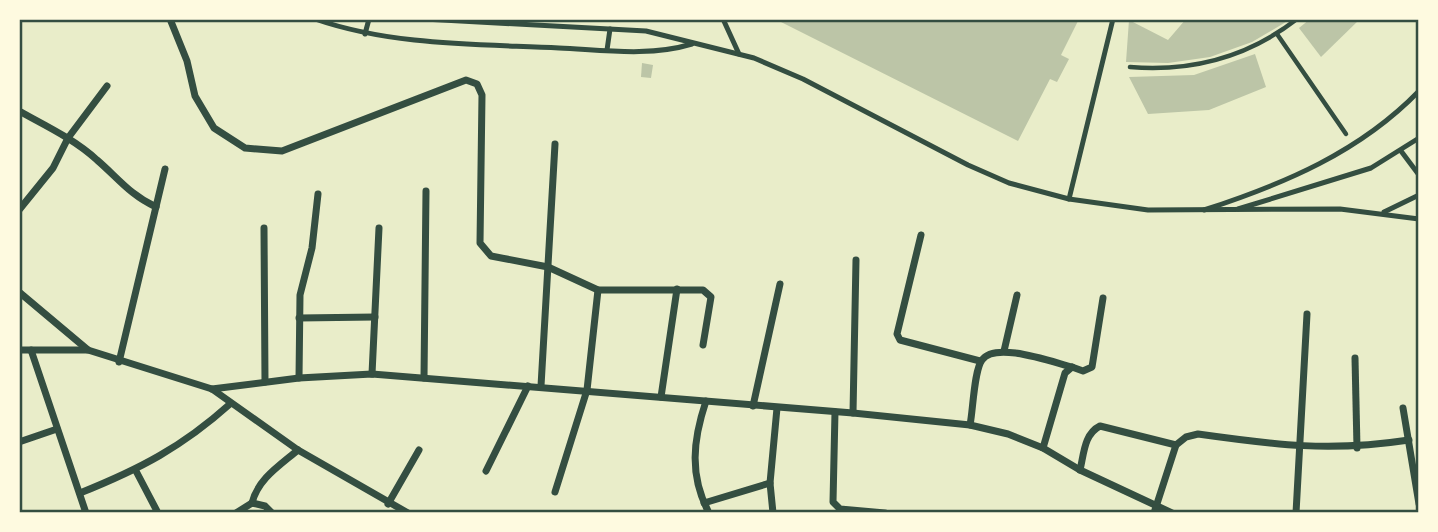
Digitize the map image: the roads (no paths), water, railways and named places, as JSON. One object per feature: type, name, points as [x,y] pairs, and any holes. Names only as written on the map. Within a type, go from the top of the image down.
[{"type":"street","points":[[170,19],[187,61],[195,96],[214,128],[245,148],[282,151],[466,80],[477,85],[482,95],[480,243],[491,256],[548,267],[598,289],[703,290],[711,297],[703,345]]},
{"type":"street","points":[[19,210],[53,168],[68,138],[107,86]]},
{"type":"street","points":[[19,111],[68,138],[98,160],[128,192],[156,207]]},
{"type":"street","points":[[541,386],[555,144]]},
{"type":"street","points":[[119,362],[165,169]]},
{"type":"street","points":[[424,378],[426,191]]},
{"type":"street","points":[[299,378],[300,295],[312,248],[318,194]]},
{"type":"street","points":[[264,228],[265,382]]},
{"type":"street","points":[[373,374],[379,228]]},
{"type":"street","points":[[921,235],[897,334],[900,340],[980,361]]},
{"type":"street","points":[[853,413],[856,260]]},
{"type":"street","points":[[753,406],[780,284]]},
{"type":"street","points":[[555,492],[587,390],[598,289]]},
{"type":"street","points":[[661,397],[677,289]]},
{"type":"street","points":[[19,292],[88,350],[119,362],[212,389],[298,450],[388,504],[408,513]]},
{"type":"street","points":[[1004,351],[1017,295]]},
{"type":"street","points":[[970,425],[980,361],[990,352],[1004,351],[1083,371],[1092,367],[1103,298]]},
{"type":"street","points":[[1296,513],[1307,314]]},
{"type":"street","points":[[299,318],[375,317]]},
{"type":"street","points":[[19,350],[88,350]]},
{"type":"street","points":[[31,350],[86,513]]},
{"type":"street","points":[[1355,358],[1357,448]]},
{"type":"street","points":[[1043,448],[1065,373],[1072,367]]},
{"type":"street","points":[[212,389],[299,378],[373,374],[541,386],[970,425],[1008,434],[1043,448],[1155,510],[1171,513]]},
{"type":"street","points":[[486,471],[528,386]]},
{"type":"street","points":[[706,401],[695,435],[694,470],[709,513]]},
{"type":"street","points":[[80,493],[136,471],[191,437],[230,404]]},
{"type":"street","points":[[773,513],[770,483],[777,408]]},
{"type":"street","points":[[1403,408],[1419,504]]},
{"type":"street","points":[[835,412],[833,502],[839,509],[885,513]]},
{"type":"street","points":[[1080,470],[1091,430],[1100,426],[1176,445]]},
{"type":"street","points":[[19,442],[57,429]]},
{"type":"street","points":[[1155,510],[1176,445],[1186,437],[1198,434],[1299,448],[1357,448],[1409,440]]},
{"type":"street","points":[[252,503],[255,489],[298,450]]},
{"type":"street","points":[[388,504],[419,450]]},
{"type":"street","points":[[136,471],[158,513]]},
{"type":"street","points":[[704,503],[770,483]]},
{"type":"street","points":[[236,513],[252,503],[265,506],[272,513]]},
{"type":"lane","points":[[315,19],[365,34],[441,43],[660,52],[692,44]]},
{"type":"lane","points":[[365,34],[369,19]]},
{"type":"lane","points":[[424,19],[662,34],[692,44],[739,54],[791,73],[968,165],[1009,183],[1069,199],[1148,210],[1196,212],[1340,209],[1419,219]]},
{"type":"lane","points":[[723,19],[739,54]]},
{"type":"lane","points":[[1069,199],[1113,19]]},
{"type":"lane","points":[[607,50],[610,29]]},
{"type":"lane","points":[[1196,212],[1283,182],[1353,145],[1380,126],[1419,91]]},
{"type":"lane","points":[[1233,211],[1302,187],[1346,177],[1401,151],[1419,138]]},
{"type":"lane","points":[[1401,151],[1419,175]]},
{"type":"lane","points":[[1381,213],[1419,195]]}]
